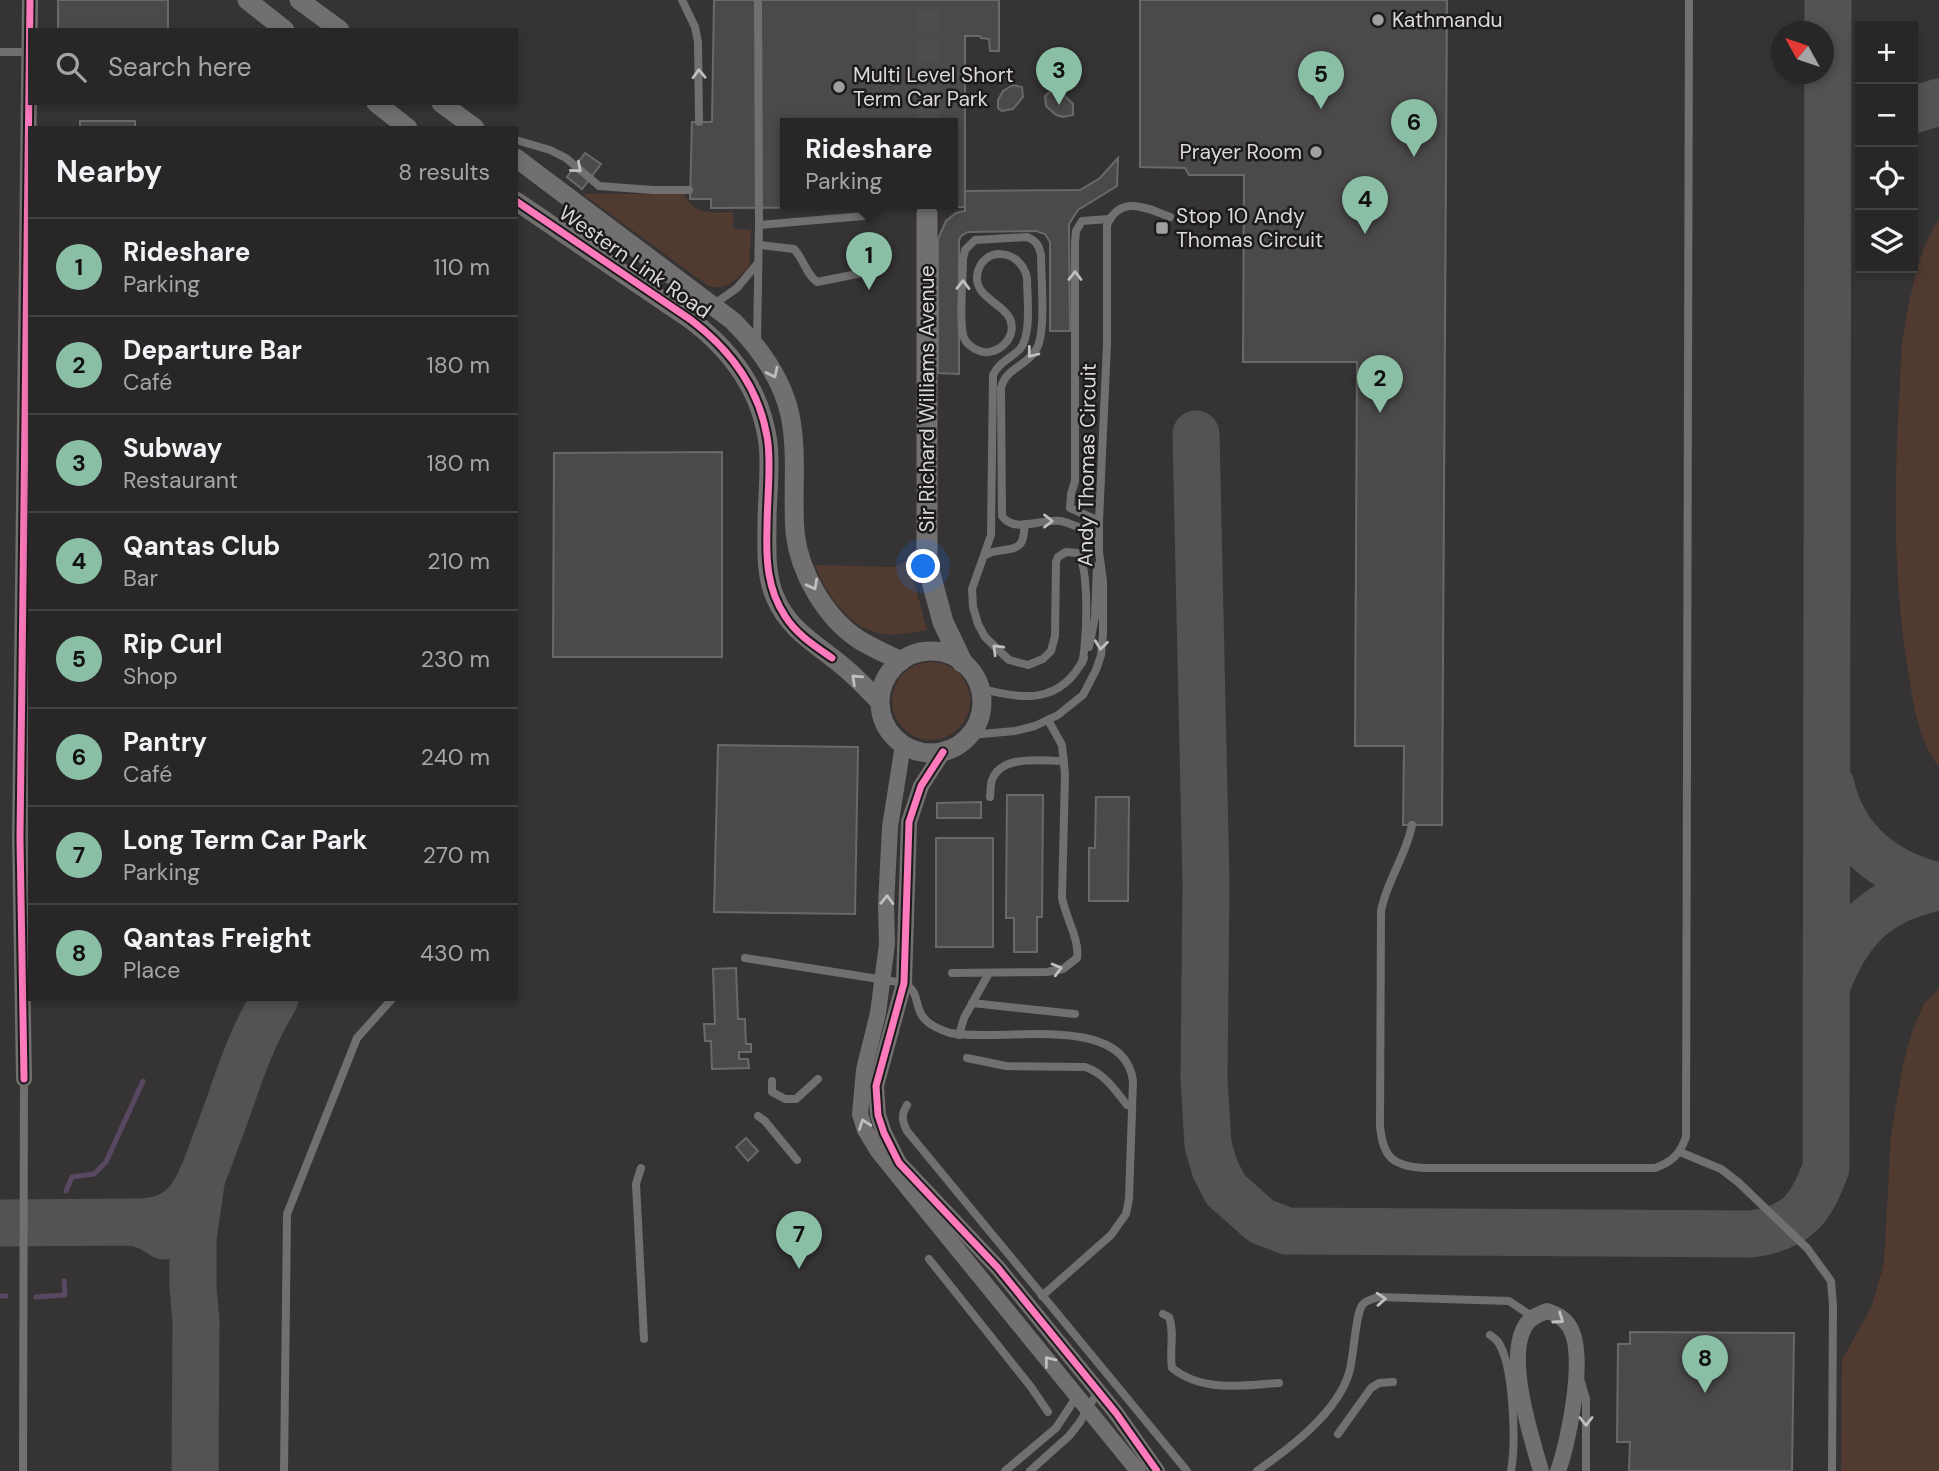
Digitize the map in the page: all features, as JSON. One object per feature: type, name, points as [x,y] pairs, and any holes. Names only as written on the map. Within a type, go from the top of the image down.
[{"type":"main road","name":"Sir Richard Williams Avenue","points":[[927,214],[927,564],[943,621],[962,662]]},
{"type":"street","points":[[29,28],[30,0]]},
{"type":"street","points":[[247,0],[282,28]]},
{"type":"street","points":[[299,0],[337,28]]},
{"type":"street","points":[[28,105],[28,126]]},
{"type":"street","points":[[379,105],[405,126]]},
{"type":"street","points":[[444,105],[474,126]]},
{"type":"street","points":[[24,1079],[20,838],[28,139]]},
{"type":"street","name":"Western Link Road","points":[[518,159],[733,321],[770,364],[789,414],[795,532],[808,576],[828,611],[846,630],[867,645],[901,661]]},
{"type":"street","name":"Western Link Road","points":[[518,202],[691,320],[712,336],[736,362],[751,385],[768,444],[766,548],[769,580],[774,595],[785,617],[796,629],[845,668],[879,701]]},
{"type":"street","points":[[932,651],[947,654],[962,662],[973,674],[980,688],[982,705],[970,735],[958,746],[943,752],[929,753],[915,751],[892,736],[884,724],[879,701],[884,683],[901,661],[932,651]]},
{"type":"street","points":[[902,745],[890,827],[887,944],[861,1094],[860,1114],[865,1130],[902,1182],[1138,1471]]},
{"type":"street","points":[[943,752],[921,786],[909,822],[904,983],[876,1086],[878,1115],[890,1147],[915,1179],[998,1268],[1098,1391],[1157,1471]]},
{"type":"street","points":[[1541,1471],[1530,1435],[1517,1356],[1520,1337],[1526,1323],[1547,1311],[1560,1316],[1570,1326],[1575,1341],[1573,1405],[1558,1471]]},
{"type":"lane","points":[[682,0],[695,27],[698,42],[699,122]]},
{"type":"lane","points":[[757,347],[760,225],[758,0]]},
{"type":"lane","points":[[1412,825],[1408,843],[1390,879],[1381,911],[1380,1126],[1385,1152],[1396,1162],[1410,1167],[1655,1168],[1673,1160],[1681,1152],[1686,1137],[1689,0]]},
{"type":"lane","points":[[0,52],[28,52]]},
{"type":"lane","points":[[518,141],[566,158],[599,186],[642,190],[690,190]]},
{"type":"lane","points":[[1099,521],[1070,508],[1075,481],[1076,231],[1082,221],[1110,219],[1117,209],[1135,206],[1170,217]]},
{"type":"lane","points":[[760,225],[863,216]]},
{"type":"lane","name":"Andy Thomas Circuit","points":[[970,735],[1015,731],[1048,720],[1077,701],[1090,684],[1096,670],[1103,634],[1103,581],[1098,537],[1107,345],[1107,225],[1110,219]]},
{"type":"lane","points":[[1082,663],[1086,639],[1080,555],[1072,551],[1058,557],[1055,568],[1053,647],[1049,655],[1028,665],[1018,664],[1001,655],[978,624],[973,607],[972,589],[986,555],[992,527],[993,375],[998,367],[1021,348],[1027,331],[1026,270],[1014,257],[1003,254],[987,259],[978,272],[978,286],[983,294],[1007,313],[1011,334],[996,351],[981,351],[969,344],[963,335],[963,259],[969,244],[982,238],[1027,237],[1039,246],[1041,255],[1040,341],[1031,357],[1004,378],[1001,395],[1000,512],[1008,524],[1060,521],[1098,537]]},
{"type":"lane","points":[[759,245],[794,249],[804,261],[808,275],[817,282],[862,273]]},
{"type":"lane","points":[[713,305],[737,288],[758,264]]},
{"type":"lane","points":[[986,555],[992,550],[1019,546],[1026,524]]},
{"type":"lane","points":[[980,688],[1022,698],[1034,697],[1061,685],[1072,676],[1082,663],[1093,633],[1099,552]]},
{"type":"lane","points":[[953,973],[1047,972],[1063,969],[1077,958],[1079,948],[1066,917],[1062,898],[1062,745],[1048,720]]},
{"type":"lane","points":[[990,796],[992,779],[998,770],[1009,764],[1063,761]]},
{"type":"lane","points":[[746,958],[904,983],[915,993],[919,1014],[926,1022],[935,1028],[959,1035],[1084,1037],[1109,1045],[1119,1052],[1131,1068],[1133,1081],[1129,1199],[1126,1214],[1111,1235],[1042,1296]]},
{"type":"lane","points":[[959,1035],[964,1018],[989,973]]},
{"type":"lane","points":[[284,1471],[287,1214],[356,1038],[390,1001]]},
{"type":"lane","points":[[972,1003],[1075,1014]]},
{"type":"lane","points":[[967,1058],[1006,1066],[1093,1069],[1104,1077],[1127,1105]]},
{"type":"lane","points":[[23,1471],[24,1079]]},
{"type":"lane","points":[[772,1081],[772,1092],[777,1096],[796,1099],[818,1079]]},
{"type":"lane","points":[[907,1105],[902,1118],[907,1131],[1187,1471]]},
{"type":"lane","points":[[758,1116],[797,1160]]},
{"type":"lane","points":[[1681,1152],[1721,1169],[1738,1182],[1807,1248],[1831,1281],[1832,1471]]},
{"type":"lane","points":[[641,1168],[637,1175],[636,1195],[644,1339]]},
{"type":"lane","points":[[929,1259],[1048,1412]]},
{"type":"lane","points":[[1257,1471],[1319,1421],[1332,1406],[1349,1376],[1359,1313],[1368,1300],[1378,1297],[1509,1301],[1533,1317]]},
{"type":"lane","points":[[1163,1314],[1169,1317],[1172,1325],[1172,1368],[1181,1375],[1191,1380],[1224,1386],[1279,1383]]},
{"type":"lane","points":[[1490,1335],[1498,1342],[1505,1359],[1511,1396],[1514,1439],[1511,1471]]},
{"type":"lane","points":[[1576,1373],[1586,1399],[1586,1471]]},
{"type":"lane","points":[[1338,1434],[1371,1388],[1379,1383],[1393,1382]]},
{"type":"lane","points":[[1005,1471],[1098,1391]]},
{"type":"lane","points":[[1030,1471],[1069,1436],[1082,1402]]},
{"type":"shaded area","points":[[583,194],[684,194],[699,210],[711,213],[733,212],[733,229],[751,230],[749,267],[725,286],[707,285]]},
{"type":"shaded area","points":[[1939,219],[1939,767],[1923,737],[1916,715],[1904,647],[1896,506],[1897,435],[1904,330],[1921,258]]},
{"type":"shaded area","points":[[912,559],[914,582],[927,630],[894,635],[871,631],[850,617],[826,588],[815,565],[894,567]]},
{"type":"shaded area","points":[[923,662],[939,662],[953,668],[964,679],[970,693],[970,709],[964,723],[953,734],[939,740],[923,740],[909,734],[898,723],[892,709],[892,693],[898,679],[909,668]]},
{"type":"shaded area","points":[[1939,988],[1939,1471],[1841,1471],[1842,1360],[1871,1308],[1884,1264],[1891,1135],[1903,1064],[1913,1029],[1924,1004]]},
{"type":"building","points":[[58,0],[168,0],[168,28],[58,28]]},
{"type":"building","name":"Multi Level Short Term Car Park","points":[[714,0],[999,0],[999,51],[990,51],[989,39],[965,36],[965,207],[958,207],[958,118],[780,118],[780,208],[711,208],[711,199],[690,199],[692,122],[712,122]]},
{"type":"building","points":[[1140,0],[1447,0],[1442,825],[1403,825],[1404,746],[1355,746],[1357,362],[1243,362],[1244,175],[1189,175],[1185,168],[1140,167]]},
{"type":"building","points":[[1013,85],[1022,87],[1023,97],[1013,109],[1002,111],[998,108],[998,100],[1003,91]]},
{"type":"building","points":[[1056,91],[1073,104],[1073,115],[1056,115],[1046,106],[1045,96]]},
{"type":"building","points":[[80,121],[135,121],[135,126],[80,126]]},
{"type":"building","points":[[585,153],[601,164],[582,189],[567,177]]},
{"type":"building","points":[[1118,158],[1117,186],[1078,210],[1069,224],[1070,331],[1050,331],[1050,242],[1045,234],[1036,231],[968,232],[959,240],[959,374],[938,373],[938,239],[946,221],[956,213],[965,211],[965,191],[1080,190],[1100,178]]},
{"type":"building","points":[[722,452],[722,657],[553,657],[554,453]]},
{"type":"building","points":[[718,745],[858,747],[855,914],[714,912]]},
{"type":"building","points":[[1007,795],[1043,795],[1042,917],[1037,917],[1037,952],[1014,952],[1014,918],[1006,918]]},
{"type":"building","points":[[1096,797],[1129,797],[1128,901],[1089,901],[1089,848],[1095,848]]},
{"type":"building","points":[[981,802],[981,818],[937,818],[937,803]]},
{"type":"building","points":[[936,838],[993,838],[993,947],[936,947]]},
{"type":"building","points":[[736,968],[738,1019],[745,1019],[746,1044],[751,1044],[751,1052],[739,1052],[739,1059],[748,1059],[749,1068],[712,1069],[711,1041],[705,1041],[704,1024],[715,1024],[713,969]]},
{"type":"building","points":[[746,1138],[758,1151],[748,1161],[736,1147]]},
{"type":"building","points":[[1630,1332],[1794,1333],[1792,1471],[1629,1471],[1630,1442],[1617,1442],[1618,1344],[1630,1344]]},
{"type":"waterway","points":[[66,1191],[72,1177],[94,1174],[106,1162],[143,1081]]},
{"type":"waterway","points":[[36,1297],[65,1295],[64,1281]]},
{"type":"waterway","points":[[0,1296],[6,1296]]},
{"type":"taxiway","points":[[1196,434],[1206,883],[1204,1079],[1208,1145],[1215,1169],[1226,1190],[1261,1221],[1287,1231],[1751,1234],[1780,1227],[1791,1221],[1808,1205],[1826,1168],[1828,0]]},
{"type":"taxiway","points":[[1918,108],[1939,102]]},
{"type":"taxiway","points":[[1831,785],[1845,823],[1870,852],[1901,873],[1939,886]]},
{"type":"taxiway","points":[[1828,983],[1846,946],[1869,918],[1900,899],[1939,887]]},
{"type":"taxiway","points":[[135,1222],[157,1220],[170,1215],[183,1207],[193,1195],[207,1165],[249,1051],[274,1001]]},
{"type":"taxiway","points":[[195,1471],[196,1322],[193,1239],[202,1176]]},
{"type":"taxiway","points":[[0,1223],[135,1222],[164,1236]]},
{"type":"tunnel","points":[[928,0],[928,118]]},
{"type":"cycle path","points":[[30,0],[30,28]]},
{"type":"cycle path","points":[[28,126],[29,105]]},
{"type":"cycle path","points":[[24,1079],[20,838],[28,168]]},
{"type":"cycle path","points":[[518,202],[691,320],[719,345],[742,373],[759,406],[768,443],[767,551],[774,595],[795,628],[832,658]]},
{"type":"cycle path","points":[[943,752],[921,786],[909,822],[904,983],[876,1086],[878,1115],[899,1163],[998,1268],[1116,1413],[1157,1471]]},
{"type":"place","name":"Kathmandu","points":[[1378,20]]},
{"type":"place","name":"Multi Level Short Term Car Park","points":[[839,87]]},
{"type":"place","name":"Subway","points":[[1059,105]]},
{"type":"place","name":"Rip Curl","points":[[1321,109]]},
{"type":"place","name":"Prayer Room","points":[[1316,152]]},
{"type":"place","name":"Pantry","points":[[1414,157]]},
{"type":"place","name":"Stop 10 Andy Thomas Circuit","points":[[1162,228]]},
{"type":"place","name":"Qantas Club","points":[[1365,234]]},
{"type":"place","name":"Rideshare","points":[[869,290]]},
{"type":"place","name":"Departure Bar","points":[[1380,413]]},
{"type":"place","name":"Long Term Car Park","points":[[799,1269]]},
{"type":"place","name":"Qantas Freight","points":[[1705,1393]]}]
